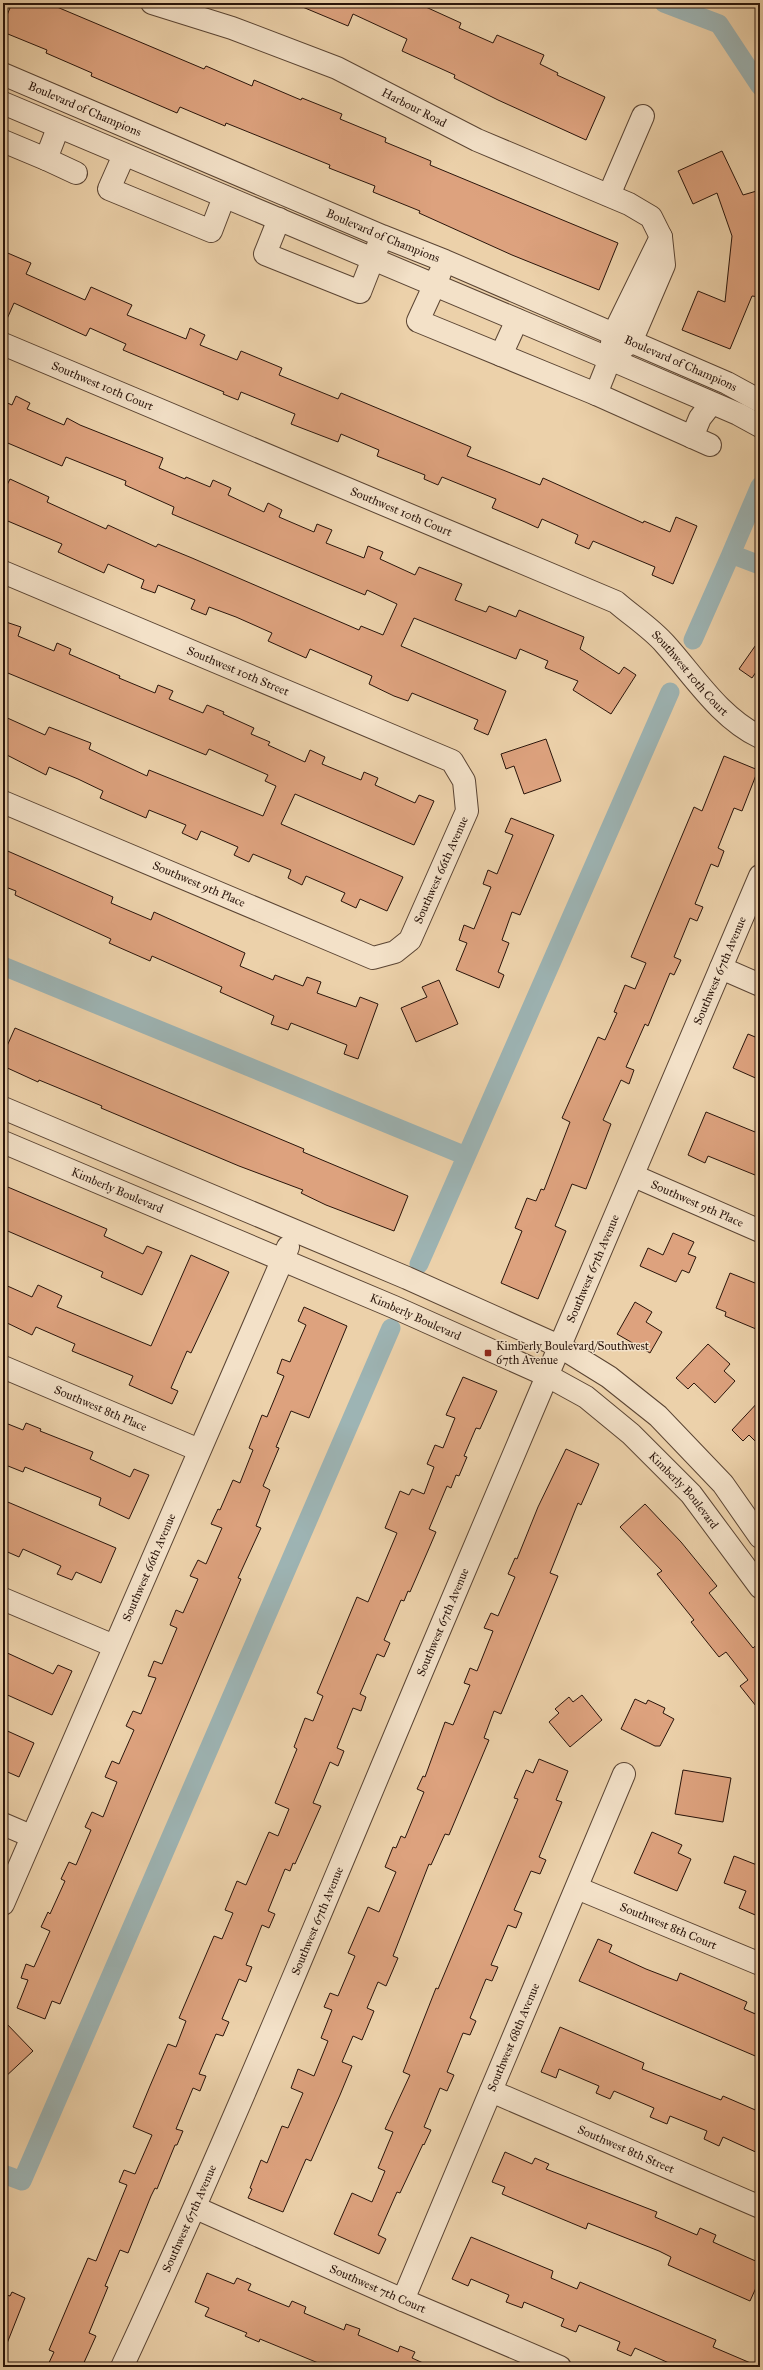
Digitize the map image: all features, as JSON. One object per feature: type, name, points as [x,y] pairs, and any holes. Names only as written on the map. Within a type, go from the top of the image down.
[{"type":"street","name":"Harbour Road","points":[[152,3],[232,28],[337,68],[477,140],[609,195],[629,204],[651,217],[661,237],[664,265],[622,339]]},
{"type":"street","name":"Boulevard of Champions","points":[[3,74],[382,236],[445,261],[726,383],[760,401]]},
{"type":"street","name":"Boulevard of Champions","points":[[3,103],[58,128],[279,219],[434,286],[610,359],[760,426]]},
{"type":"street","points":[[609,195],[643,116]]},
{"type":"street","points":[[46,159],[58,128]]},
{"type":"street","points":[[3,141],[76,173]]},
{"type":"street","points":[[124,155],[109,189],[211,231],[224,197]]},
{"type":"street","points":[[279,219],[265,254],[360,292],[382,236]]},
{"type":"street","points":[[445,261],[418,321],[596,394],[701,441],[700,418],[711,404]]},
{"type":"street","points":[[501,355],[517,320]]},
{"type":"street","points":[[596,394],[610,359],[622,339]]},
{"type":"street","name":"Southwest 10th Court","points":[[3,344],[616,602],[664,642],[718,706],[751,733],[760,737]]},
{"type":"street","name":"Southwest 10th Street","points":[[3,572],[452,761],[464,781]]},
{"type":"street","name":"Southwest 66th Avenue","points":[[395,952],[410,940],[467,811],[464,781]]},
{"type":"street","name":"Southwest 9th Place","points":[[3,802],[373,958],[395,952]]},
{"type":"street","name":"Southwest 67th Avenue","points":[[122,2367],[196,2208],[546,1375],[634,1176],[760,876]]},
{"type":"street","points":[[721,968],[760,985]]},
{"type":"street","points":[[3,1108],[294,1230],[559,1346],[609,1376],[658,1416],[723,1484],[760,1537]]},
{"type":"street","name":"Kimberly Boulevard","points":[[3,1142],[284,1260],[546,1375],[586,1397],[631,1434],[691,1494],[760,1587]]},
{"type":"street","name":"Southwest 9th Place","points":[[634,1176],[760,1231]]},
{"type":"street","name":"Southwest 66th Avenue","points":[[3,1904],[31,1836],[199,1450],[284,1260],[294,1230]]},
{"type":"street","name":"Southwest 8th Place","points":[[3,1367],[199,1450]]},
{"type":"street","points":[[3,1599],[114,1646]]},
{"type":"street","name":"Southwest 68th Avenue","points":[[403,2300],[624,1774]]},
{"type":"street","points":[[3,1824],[31,1836]]},
{"type":"street","name":"Southwest 8th Court","points":[[577,1888],[760,1964]]},
{"type":"street","name":"Southwest 8th Street","points":[[491,2092],[760,2207]]},
{"type":"street","name":"Southwest 7th Court","points":[[196,2208],[403,2300],[560,2367]]},
{"type":"building","points":[[12,3],[58,3],[57,7],[204,69],[206,66],[252,86],[254,80],[301,100],[302,98],[342,114],[340,119],[386,138],[385,142],[431,161],[430,165],[618,243],[599,290],[512,255],[419,213],[420,211],[373,192],[375,186],[329,168],[330,165],[226,123],[225,126],[180,107],[177,113],[91,76],[92,73],[46,53],[47,50],[3,32],[3,25]]},
{"type":"building","points":[[293,3],[417,3],[461,23],[459,28],[493,43],[497,35],[544,55],[540,64],[558,73],[557,75],[605,97],[586,140],[498,100],[454,78],[455,75],[402,51],[407,39],[353,14],[348,26]]},
{"type":"building","points":[[722,151],[743,195],[760,190],[760,297],[752,296],[730,349],[682,330],[698,291],[725,302],[732,236],[717,193],[693,204],[678,171]]},
{"type":"building","points":[[3,251],[31,263],[26,274],[85,300],[91,287],[132,305],[127,315],[186,339],[190,328],[205,335],[200,345],[237,360],[241,351],[282,368],[279,375],[338,399],[341,393],[471,447],[467,456],[540,485],[543,478],[643,523],[644,521],[670,532],[676,517],[697,526],[673,584],[652,575],[655,567],[593,541],[589,549],[575,543],[578,535],[542,519],[538,528],[492,508],[496,499],[442,477],[438,485],[424,479],[425,475],[377,456],[379,450],[341,434],[338,442],[291,424],[295,414],[241,392],[238,400],[223,394],[224,392],[123,350],[126,344],[90,328],[86,336],[14,303],[3,328]]},
{"type":"building","points":[[16,396],[30,403],[27,409],[64,425],[67,418],[80,425],[163,458],[159,468],[185,479],[186,477],[210,487],[213,480],[231,488],[228,495],[264,512],[268,503],[282,510],[279,517],[314,532],[317,524],[332,530],[326,543],[364,558],[368,546],[383,552],[380,559],[415,575],[419,567],[462,584],[455,600],[486,612],[489,606],[516,617],[519,610],[584,637],[580,649],[619,674],[624,667],[636,675],[611,714],[573,690],[578,681],[545,668],[548,661],[520,649],[516,659],[414,618],[401,646],[506,691],[488,735],[474,729],[478,720],[412,693],[408,701],[394,696],[369,684],[372,676],[310,649],[306,658],[268,641],[272,633],[236,617],[209,607],[206,615],[191,609],[195,600],[158,585],[155,593],[141,588],[144,580],[108,564],[104,573],[58,552],[62,544],[3,519],[3,493],[10,479],[49,497],[47,502],[106,529],[108,525],[156,547],[158,544],[359,630],[361,626],[383,635],[397,604],[367,590],[365,595],[172,514],[174,507],[125,485],[126,481],[66,457],[62,466],[3,441],[3,401],[12,405]]},
{"type":"building","points":[[6,622],[21,627],[18,636],[54,651],[57,643],[71,649],[69,654],[120,676],[119,678],[155,693],[158,685],[173,691],[169,699],[203,713],[207,705],[224,712],[223,714],[254,728],[251,734],[270,742],[268,745],[305,762],[310,750],[325,757],[322,764],[361,780],[364,772],[378,778],[375,785],[415,803],[419,795],[434,801],[414,845],[295,794],[281,824],[403,877],[387,911],[360,899],[356,908],[341,901],[345,893],[306,876],[302,885],[288,878],[291,870],[253,854],[249,862],[234,855],[238,847],[201,831],[197,840],[182,833],[186,825],[149,810],[146,818],[100,798],[103,791],[78,779],[49,767],[46,775],[3,753],[3,716],[45,735],[49,727],[91,743],[89,749],[147,776],[149,770],[263,816],[276,786],[265,781],[268,775],[209,749],[206,755],[3,671],[3,630]]},
{"type":"building","points":[[760,639],[760,666],[752,678],[739,669]]},
{"type":"building","points":[[546,739],[561,781],[524,794],[514,766],[506,769],[501,754]]},
{"type":"building","points":[[724,756],[758,770],[742,811],[734,808],[718,848],[724,851],[718,867],[711,864],[695,904],[703,907],[697,921],[690,918],[674,957],[681,960],[674,975],[670,973],[648,1026],[645,1024],[626,1067],[634,1070],[629,1084],[621,1080],[603,1120],[611,1124],[586,1189],[572,1184],[555,1226],[566,1231],[538,1299],[501,1283],[522,1231],[515,1228],[527,1198],[536,1201],[541,1189],[544,1190],[570,1122],[562,1118],[598,1037],[605,1040],[617,1013],[614,1012],[625,985],[635,989],[646,963],[631,957],[694,807],[702,811]]},
{"type":"building","points":[[511,818],[554,835],[520,915],[512,912],[502,940],[509,943],[498,972],[504,975],[499,988],[456,970],[467,943],[459,940],[464,925],[474,929],[491,887],[483,884],[488,870],[497,874],[513,835],[505,832]]},
{"type":"building","points":[[3,849],[113,897],[111,903],[151,920],[154,912],[245,953],[240,966],[273,980],[275,975],[303,986],[307,977],[321,982],[317,993],[356,1007],[360,997],[378,1004],[358,1059],[344,1054],[347,1045],[291,1023],[288,1030],[271,1024],[274,1016],[220,992],[222,987],[152,956],[150,961],[109,943],[111,939],[15,895],[16,891],[3,886]]},
{"type":"building","points":[[439,980],[458,1024],[416,1042],[401,1008],[427,997],[422,987]]},
{"type":"building","points":[[15,1028],[304,1149],[303,1152],[408,1196],[394,1231],[326,1205],[301,1193],[303,1190],[239,1166],[101,1108],[102,1106],[39,1080],[38,1082],[3,1066],[3,1055]]},
{"type":"building","points":[[748,1034],[760,1039],[760,1080],[733,1068]]},
{"type":"building","points":[[706,1112],[760,1134],[760,1177],[708,1156],[705,1163],[688,1155]]},
{"type":"building","points":[[3,1185],[107,1229],[104,1236],[143,1254],[147,1246],[162,1252],[142,1295],[101,1277],[103,1272],[3,1229]]},
{"type":"building","points":[[673,1233],[694,1242],[688,1254],[696,1257],[689,1273],[682,1270],[676,1282],[640,1266],[648,1248],[663,1255]]},
{"type":"building","points":[[191,1255],[229,1272],[191,1353],[187,1351],[171,1388],[178,1391],[172,1404],[129,1385],[133,1376],[72,1351],[75,1344],[36,1327],[32,1335],[3,1321],[3,1284],[32,1297],[38,1285],[62,1296],[57,1307],[151,1346]]},
{"type":"building","points":[[730,1273],[760,1285],[760,1319],[756,1329],[725,1316],[726,1312],[716,1308]]},
{"type":"building","points":[[635,1302],[652,1312],[646,1322],[662,1332],[650,1353],[617,1334]]},
{"type":"building","points":[[304,1307],[347,1326],[309,1418],[291,1411],[276,1447],[279,1448],[263,1486],[270,1490],[256,1526],[261,1528],[238,1578],[241,1579],[60,2004],[52,2001],[45,2019],[17,2008],[28,1980],[21,1978],[26,1964],[34,1967],[50,1931],[41,1927],[48,1912],[50,1914],[65,1881],[61,1879],[69,1862],[76,1865],[91,1830],[85,1827],[92,1812],[103,1817],[117,1782],[105,1777],[112,1761],[119,1764],[134,1730],[126,1726],[133,1711],[141,1714],[156,1678],[148,1676],[154,1661],[162,1664],[177,1628],[170,1625],[176,1610],[183,1613],[198,1579],[190,1576],[198,1560],[206,1564],[222,1528],[211,1524],[218,1509],[220,1510],[233,1480],[240,1483],[253,1450],[249,1448],[262,1415],[267,1417],[284,1376],[277,1373],[282,1359],[290,1362],[306,1325],[298,1321]]},
{"type":"building","points":[[708,1344],[730,1364],[724,1371],[735,1381],[715,1403],[694,1383],[688,1389],[676,1378]]},
{"type":"building","points":[[463,1377],[497,1391],[480,1429],[476,1428],[464,1456],[467,1457],[459,1476],[456,1475],[451,1488],[447,1486],[429,1529],[436,1532],[410,1592],[408,1591],[404,1601],[401,1600],[384,1640],[390,1643],[384,1657],[377,1654],[360,1694],[366,1697],[361,1711],[353,1708],[337,1748],[344,1751],[338,1766],[330,1762],[313,1803],[321,1806],[295,1864],[293,1863],[290,1871],[285,1869],[268,1911],[275,1914],[269,1928],[262,1925],[246,1965],[252,1967],[246,1982],[239,1979],[222,2019],[229,2022],[223,2036],[216,2034],[199,2074],[206,2076],[200,2091],[193,2088],[176,2129],[183,2131],[177,2145],[175,2145],[157,2189],[155,2188],[151,2196],[128,2253],[120,2250],[105,2286],[108,2287],[89,2333],[96,2336],[82,2367],[47,2367],[54,2352],[49,2350],[88,2258],[96,2261],[127,2185],[119,2182],[124,2170],[135,2174],[152,2135],[133,2127],[168,2044],[176,2047],[186,2021],[179,2018],[214,1936],[222,1939],[233,1913],[225,1910],[237,1881],[246,1885],[269,1832],[278,1836],[289,1809],[275,1803],[297,1749],[294,1747],[305,1718],[313,1721],[323,1696],[317,1693],[357,1597],[368,1602],[397,1533],[385,1528],[400,1491],[409,1495],[412,1489],[424,1494],[434,1467],[427,1464],[435,1445],[443,1448],[455,1418],[446,1415]]},
{"type":"building","points":[[760,1400],[760,1446],[749,1435],[743,1441],[732,1430]]},
{"type":"building","points":[[3,1422],[23,1430],[26,1423],[41,1429],[40,1431],[93,1452],[90,1459],[130,1477],[134,1469],[149,1475],[129,1519],[99,1505],[101,1498],[25,1467],[23,1472],[3,1464]]},
{"type":"building","points":[[566,1449],[599,1464],[581,1505],[578,1503],[550,1573],[558,1576],[501,1714],[494,1711],[484,1738],[489,1740],[449,1835],[445,1834],[431,1865],[429,1864],[393,1956],[398,1958],[386,1986],[378,1982],[367,2008],[374,2011],[362,2040],[353,2036],[342,2062],[352,2066],[340,2095],[311,2161],[306,2159],[283,2212],[248,2198],[252,2189],[250,2188],[261,2160],[267,2163],[282,2126],[288,2128],[303,2093],[291,2088],[298,2069],[314,2076],[328,2041],[321,2038],[332,2010],[324,2007],[330,1993],[338,1996],[355,1956],[348,1953],[368,1907],[379,1912],[396,1872],[385,1867],[393,1847],[396,1848],[401,1836],[405,1838],[424,1792],[417,1789],[423,1776],[425,1777],[445,1722],[453,1725],[470,1685],[464,1683],[470,1668],[477,1671],[493,1631],[484,1628],[491,1613],[498,1616],[515,1577],[508,1574],[515,1558],[517,1559],[538,1507]]},
{"type":"building","points":[[3,1500],[116,1548],[101,1583],[76,1572],[72,1580],[57,1574],[61,1566],[23,1549],[19,1557],[3,1550]]},
{"type":"building","points":[[645,1504],[681,1542],[717,1586],[709,1593],[753,1648],[760,1642],[760,1711],[740,1686],[748,1680],[726,1652],[719,1657],[691,1622],[694,1620],[657,1574],[662,1571],[620,1527]]},
{"type":"building","points":[[3,1651],[53,1674],[58,1665],[72,1671],[52,1715],[3,1693]]},
{"type":"building","points":[[582,1695],[602,1720],[570,1747],[549,1722],[559,1713],[555,1709],[569,1697],[573,1702]]},
{"type":"building","points":[[635,1699],[646,1704],[648,1700],[665,1708],[663,1713],[674,1719],[660,1746],[655,1746],[621,1729]]},
{"type":"building","points":[[3,1729],[34,1743],[19,1777],[3,1770]]},
{"type":"building","points":[[539,1759],[568,1771],[556,1800],[562,1802],[539,1857],[546,1860],[540,1874],[531,1871],[514,1910],[522,1913],[516,1928],[508,1925],[491,1965],[498,1967],[492,1981],[486,1979],[470,2018],[476,2021],[470,2035],[463,2033],[447,2072],[454,2075],[447,2091],[440,2088],[424,2127],[431,2130],[400,2193],[397,2192],[378,2235],[386,2239],[379,2254],[334,2234],[352,2193],[372,2202],[385,2171],[378,2168],[393,2132],[385,2129],[410,2075],[403,2072],[436,1988],[438,1989],[518,1799],[514,1798],[526,1770],[533,1773]]},
{"type":"building","points":[[683,1770],[731,1778],[723,1822],[675,1814]]},
{"type":"building","points":[[652,1832],[682,1845],[678,1853],[691,1859],[677,1891],[634,1873]]},
{"type":"building","points":[[734,1856],[757,1865],[760,1859],[760,1917],[739,1908],[746,1891],[724,1883]]},
{"type":"building","points":[[598,1939],[612,1945],[609,1952],[646,1969],[677,1981],[680,1973],[747,2002],[744,2009],[760,2016],[760,2058],[579,1981]]},
{"type":"building","points":[[3,2020],[33,2051],[3,2079]]},
{"type":"building","points":[[560,2027],[644,2063],[642,2069],[721,2100],[723,2096],[760,2112],[760,2154],[723,2137],[719,2146],[704,2139],[707,2131],[670,2116],[667,2124],[650,2117],[654,2108],[614,2091],[610,2099],[596,2093],[599,2086],[559,2069],[556,2078],[541,2072]]},
{"type":"building","points":[[505,2152],[532,2164],[535,2158],[549,2164],[546,2169],[657,2212],[655,2217],[697,2235],[700,2228],[716,2235],[713,2242],[760,2263],[760,2279],[750,2301],[668,2265],[671,2257],[659,2251],[588,2223],[586,2229],[502,2194],[505,2187],[492,2182]]},
{"type":"building","points":[[471,2237],[553,2271],[551,2278],[577,2289],[580,2282],[716,2340],[713,2347],[760,2367],[678,2367],[635,2348],[631,2356],[617,2350],[620,2342],[579,2325],[576,2332],[561,2326],[564,2319],[524,2302],[522,2308],[506,2302],[509,2295],[471,2279],[468,2286],[452,2279]]},
{"type":"building","points":[[207,2273],[234,2284],[237,2278],[251,2284],[248,2290],[289,2307],[292,2301],[306,2307],[304,2313],[344,2330],[346,2324],[360,2329],[358,2335],[398,2352],[400,2346],[415,2352],[412,2358],[432,2367],[328,2367],[260,2339],[259,2342],[245,2336],[247,2333],[205,2316],[209,2308],[195,2302]]},
{"type":"building","points":[[12,2292],[25,2298],[4,2351],[3,2294],[10,2296]]},
{"type":"waterway","points":[[664,3],[719,24],[760,86]]},
{"type":"waterway","points":[[760,486],[731,554],[760,565]]},
{"type":"waterway","points":[[693,640],[731,554]]},
{"type":"waterway","points":[[419,1264],[670,692]]},
{"type":"waterway","points":[[3,966],[466,1156]]},
{"type":"waterway","points":[[3,2174],[22,2181],[391,1328]]},
{"type":"place","name":"Kimberly Boulevard/Southwest 67th Avenue","points":[[488,1353]]}]
